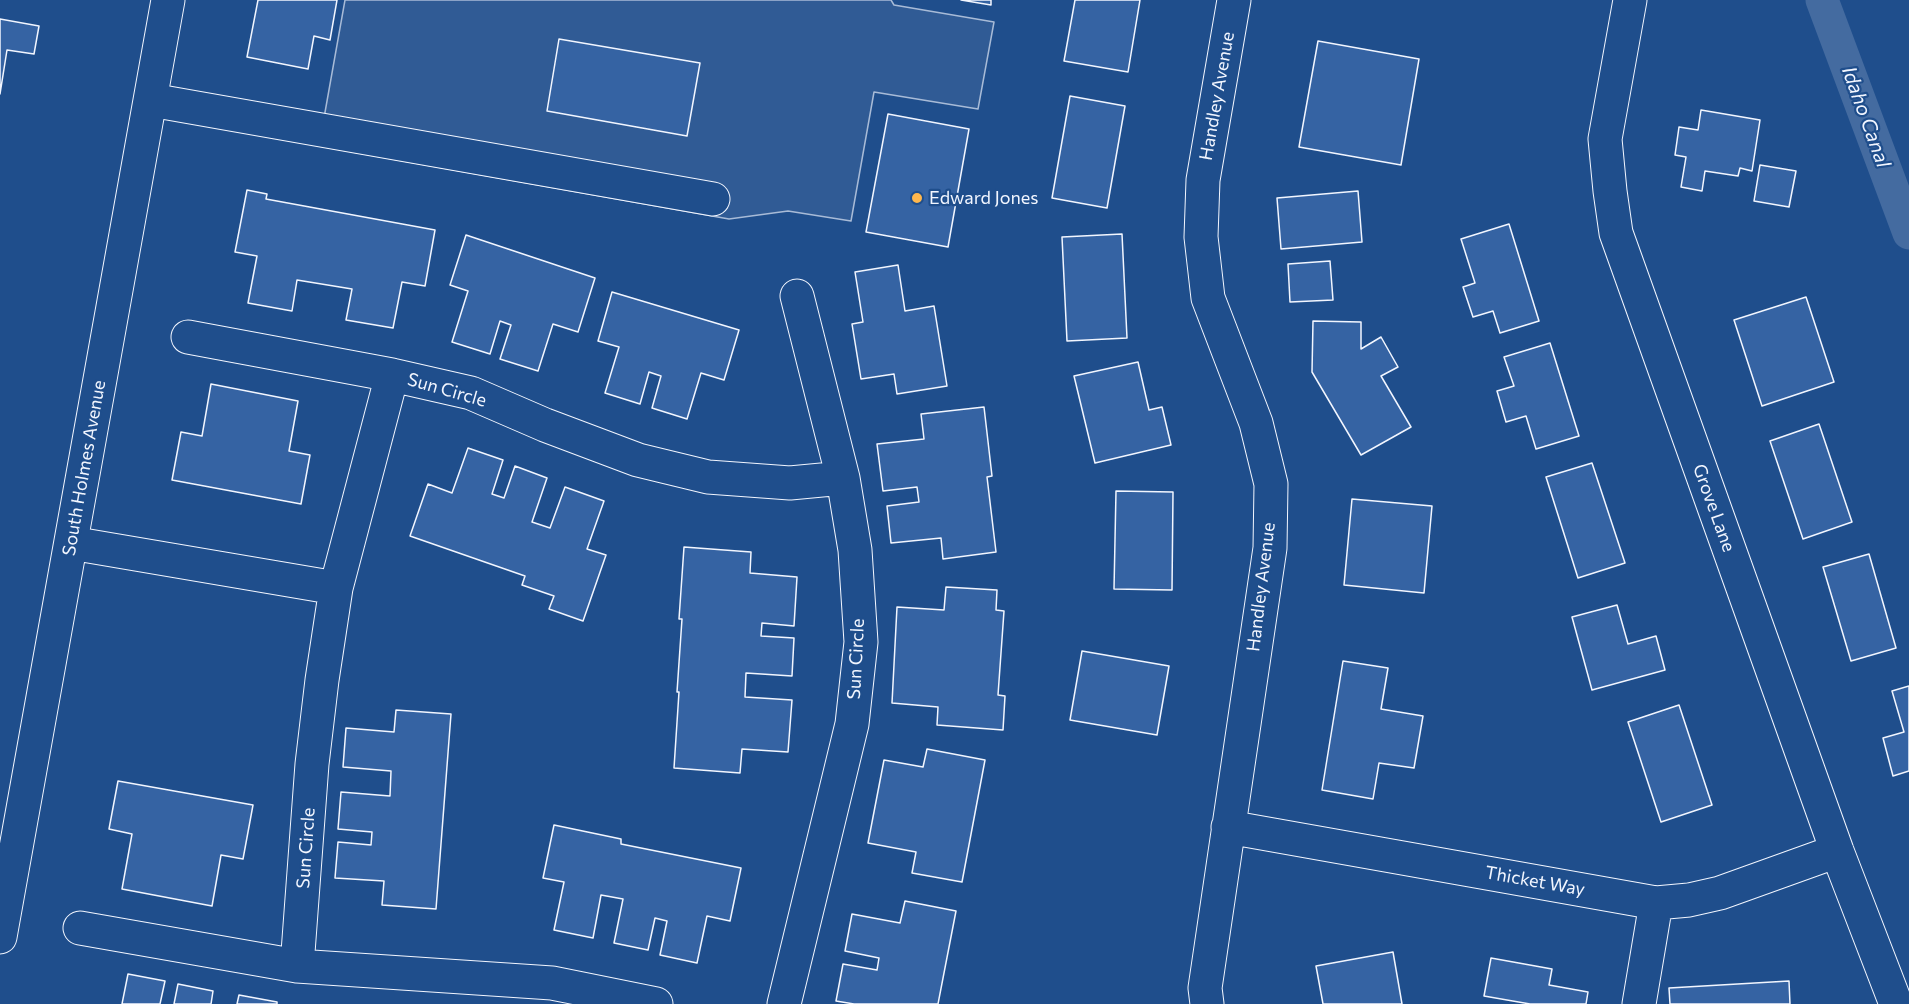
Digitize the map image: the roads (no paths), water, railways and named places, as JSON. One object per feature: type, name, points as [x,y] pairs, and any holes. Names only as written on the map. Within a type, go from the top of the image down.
[{"type":"street","name":"South Holmes Avenue","points":[[0,937],[168,0]]},
{"type":"street","name":"Handley Avenue","points":[[1208,1004],[1205,988],[1270,548],[1270,484],[1257,423],[1208,298],[1201,237],[1203,180],[1234,0]]},
{"type":"street","name":"Grove Lane","points":[[1630,0],[1605,139],[1616,233],[1837,850],[1896,1004]]},
{"type":"street","points":[[151,100],[713,199]]},
{"type":"street","points":[[797,296],[843,478]]},
{"type":"street","points":[[188,337],[392,375]]},
{"type":"street","name":"Sun Circle","points":[[297,966],[312,764],[336,588],[392,375],[471,393],[545,425],[638,460],[708,477],[790,483],[843,478],[855,550],[861,642],[852,724],[783,1004]]},
{"type":"street","points":[[70,543],[336,588]]},
{"type":"street","name":"Thicket Way","points":[[1228,827],[1656,903],[1689,900],[1720,893],[1837,850]]},
{"type":"street","points":[[1639,1004],[1656,903]]},
{"type":"street","points":[[80,928],[297,966],[552,983],[656,1004]]},
{"type":"waterway","name":"Idaho Canal","points":[[1822,0],[1909,233]]},
{"type":"place","name":"Edward Jones","points":[[917,198]]}]
